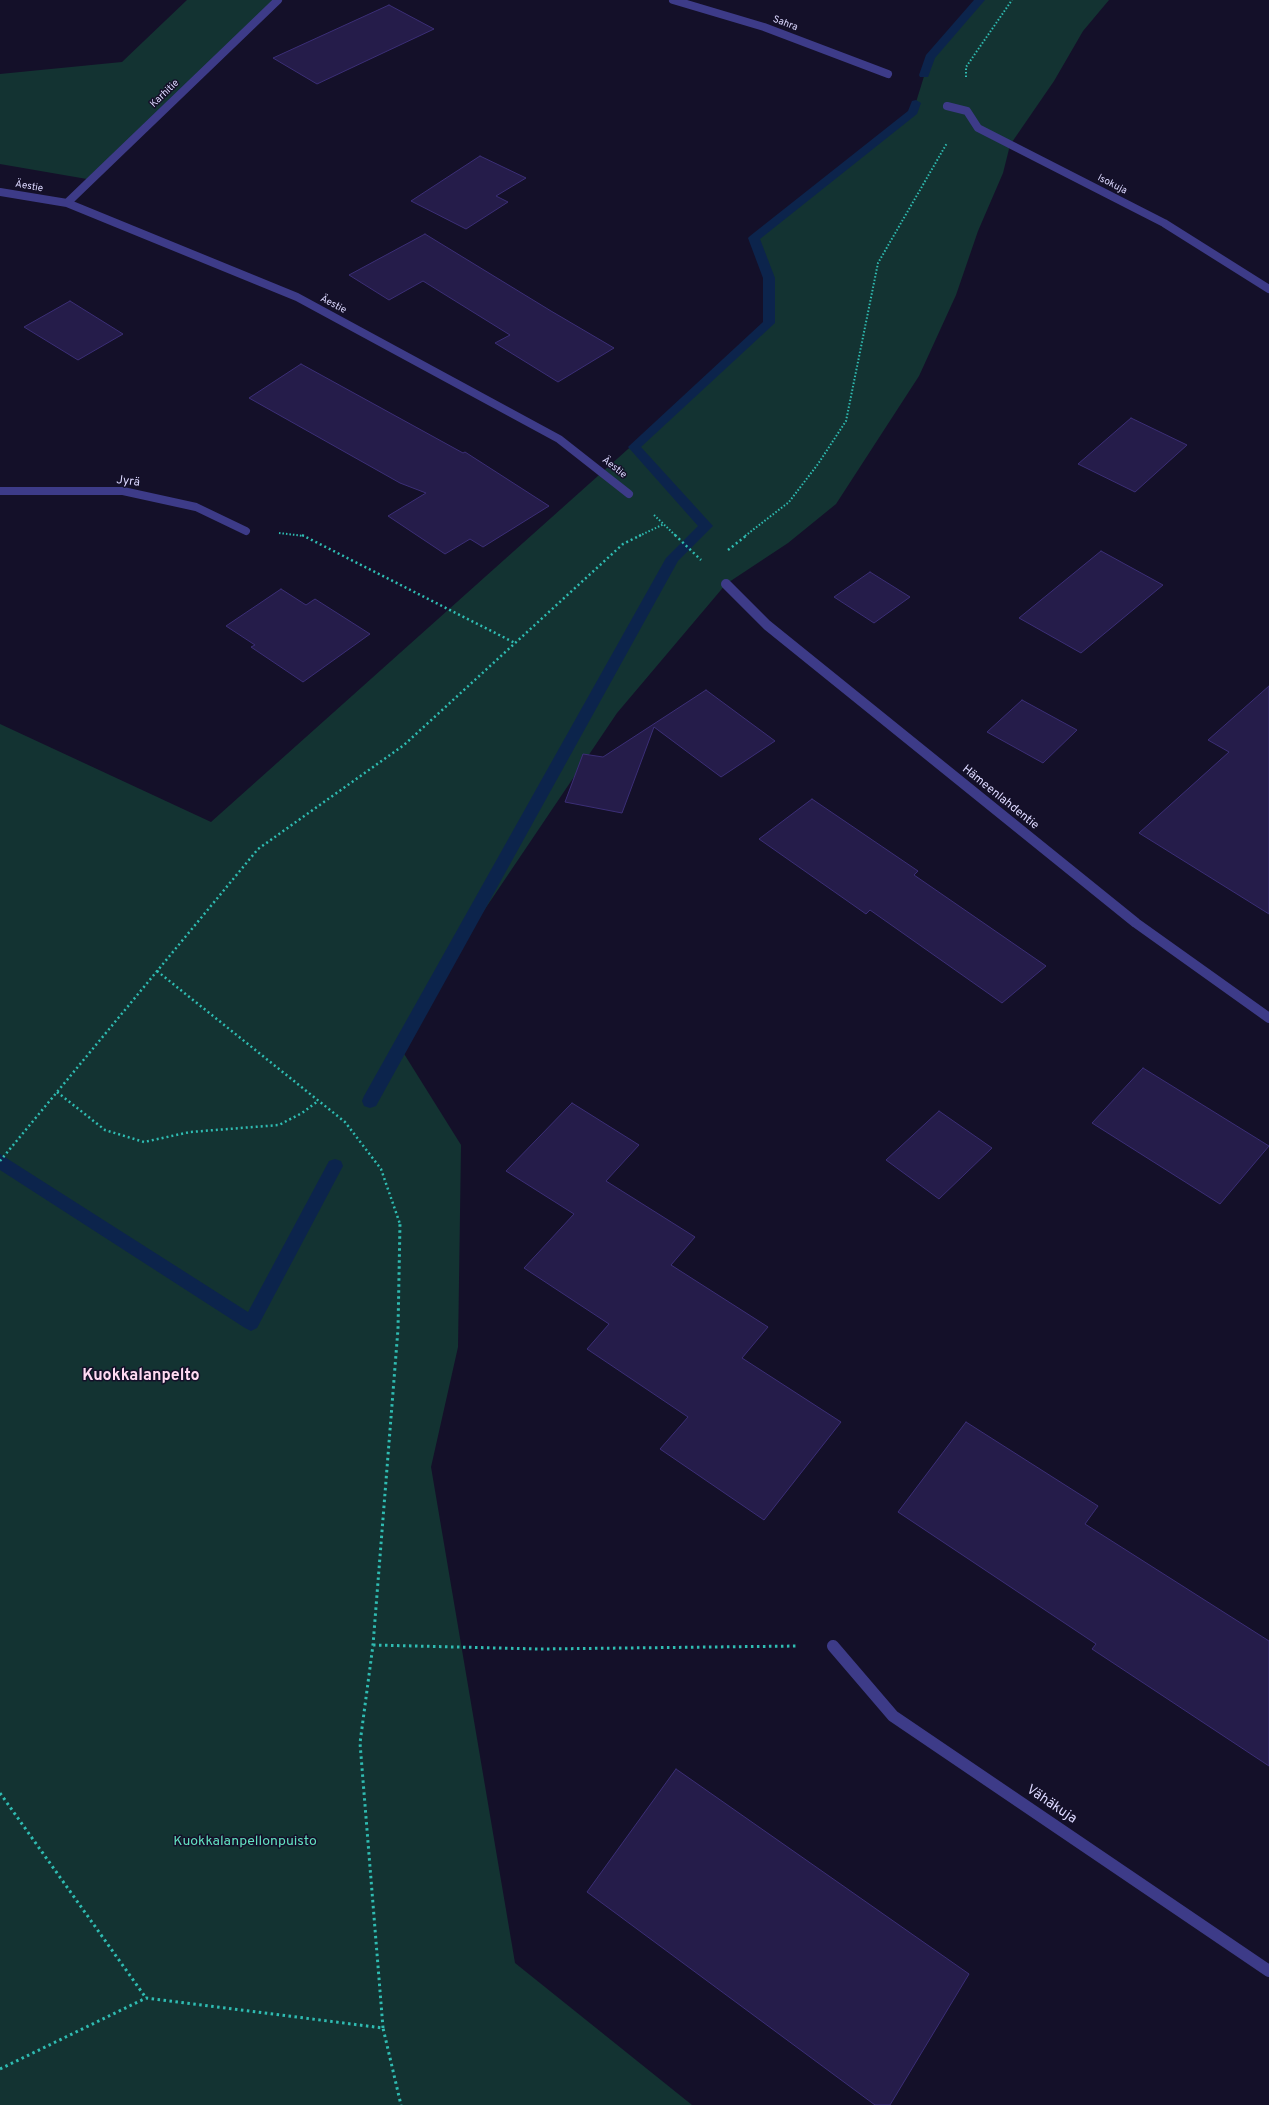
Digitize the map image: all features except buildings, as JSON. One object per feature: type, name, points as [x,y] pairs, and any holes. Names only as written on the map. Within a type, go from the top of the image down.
[{"type":"street","name":"Karhitie","points":[[67,203],[278,0]]},
{"type":"street","name":"Sahra","points":[[673,0],[764,27],[888,74]]},
{"type":"street","points":[[947,106],[967,110]]},
{"type":"street","name":"Isokuja","points":[[967,110],[978,128],[1164,223],[1269,289]]},
{"type":"street","name":"Äestie","points":[[0,192],[67,203],[297,297],[559,439],[629,494]]},
{"type":"street","name":"Jyrä","points":[[0,491],[122,491],[196,506],[246,531]]},
{"type":"street","name":"Hämeenlahdentie","points":[[726,584],[766,625],[1136,923],[1269,1018]]},
{"type":"street","name":"Vähäkuja","points":[[833,1646],[893,1716],[1269,1971]]},
{"type":"path","points":[[724,552],[789,502],[818,464],[846,421],[878,263],[902,219],[967,110],[966,67],[1012,0]]},
{"type":"path","points":[[0,1161],[258,849],[404,745],[623,544],[664,524]]},
{"type":"path","points":[[246,531],[301,535],[515,643]]},
{"type":"path","points":[[676,535],[695,555]]},
{"type":"path","points":[[157,971],[345,1122],[381,1169],[401,1226],[398,1329],[373,1645],[360,1743],[384,2028],[401,2105]]},
{"type":"path","points":[[57,1092],[106,1130],[144,1142],[190,1132],[279,1125],[302,1113],[318,1101]]},
{"type":"path","points":[[373,1645],[539,1649],[833,1646]]},
{"type":"path","points":[[0,1793],[146,1998]]},
{"type":"path","points":[[0,2069],[146,1998],[384,2028]]},
{"type":"green space","points":[[187,0],[276,0],[87,179],[0,164],[0,74],[122,62]]},
{"type":"green space","name":"Kuokkalanpellonpuisto","points":[[980,0],[1109,0],[1083,31],[1054,81],[1010,145],[1003,173],[978,231],[956,295],[919,376],[836,504],[788,543],[726,584],[617,713],[396,1041],[461,1145],[458,1347],[431,1467],[515,1963],[692,2105],[0,2105],[0,724],[211,822],[769,323],[769,278],[754,238],[913,112],[930,57]]},
{"type":"waterway","points":[[924,75],[930,57],[980,0]]},
{"type":"waterway","points":[[370,1101],[673,558],[706,526],[634,447],[769,323],[769,278],[754,238],[913,112],[916,103]]},
{"type":"waterway","points":[[0,1161],[251,1323],[335,1166]]},
{"type":"district","name":"Kuokkalanpelto","points":[[141,1377]]}]
